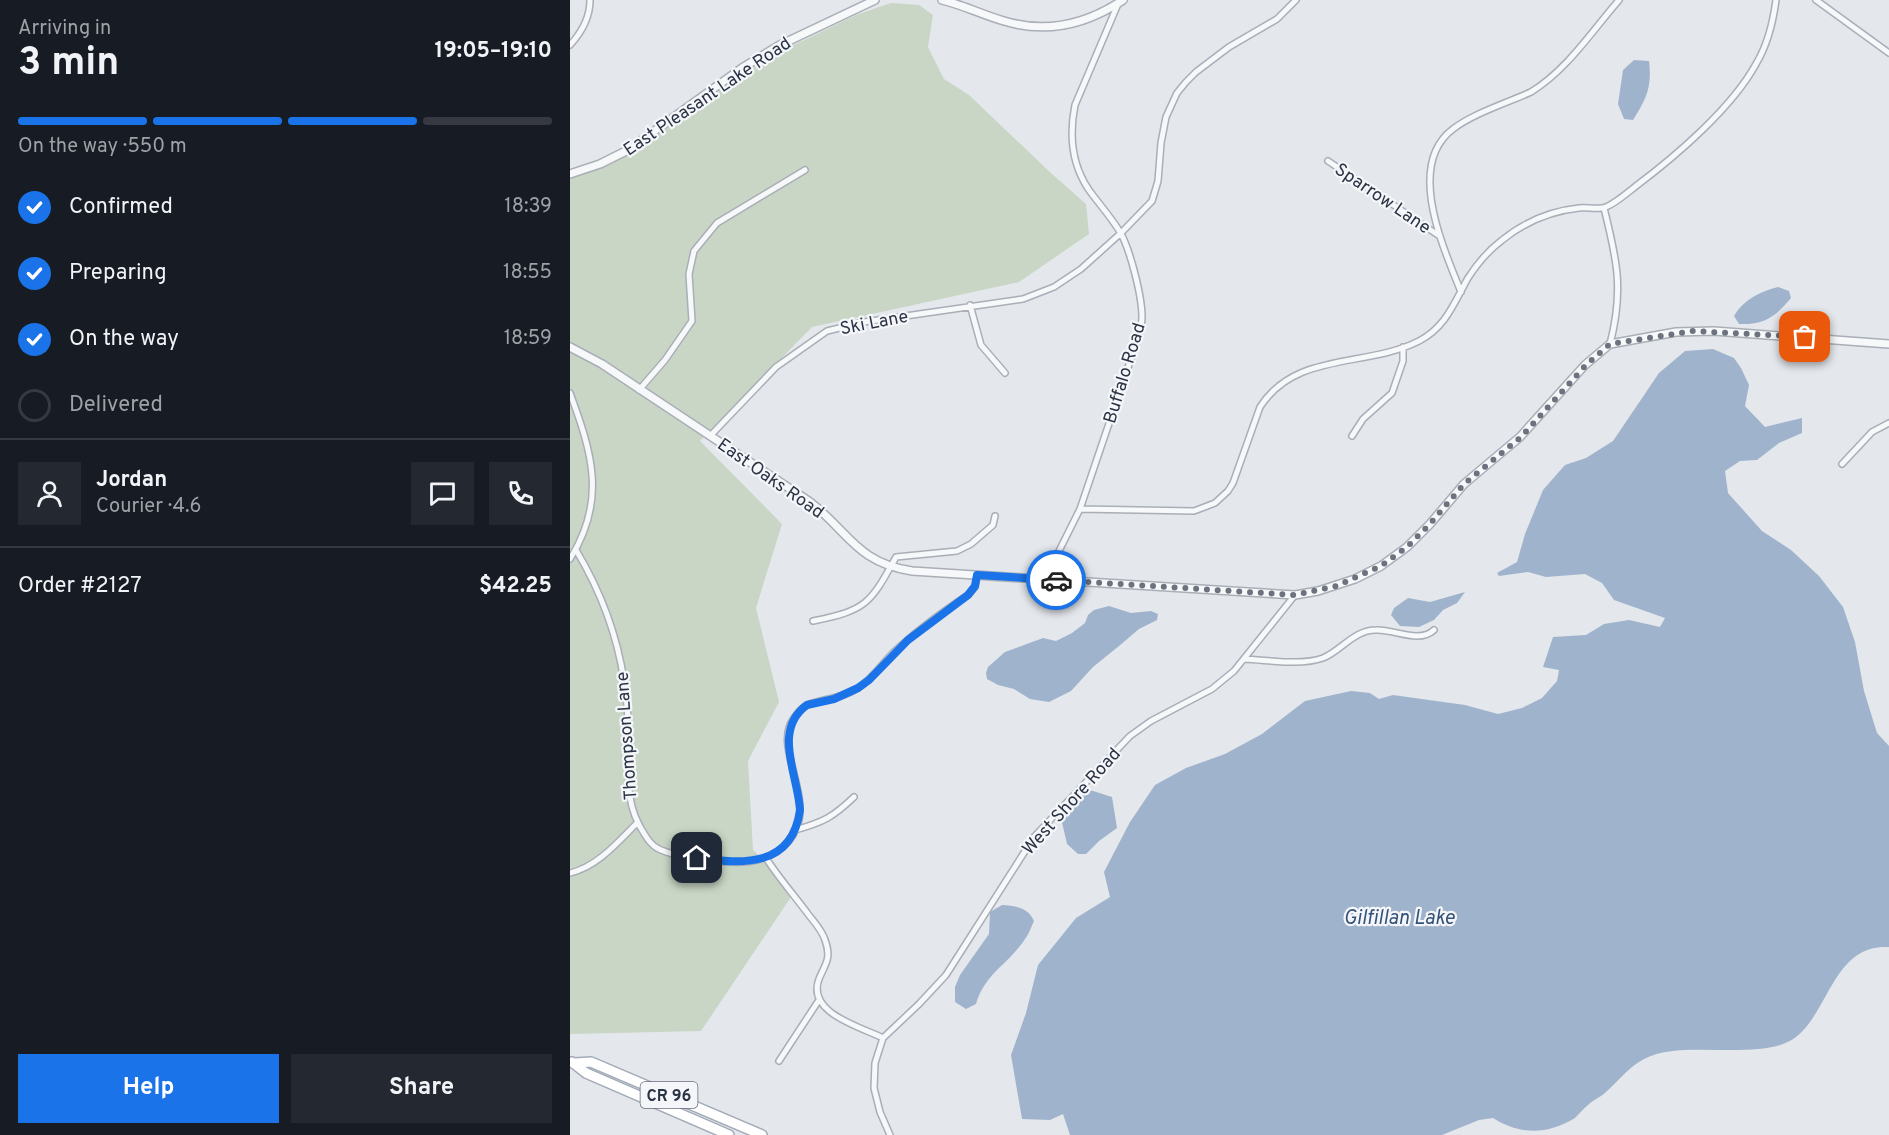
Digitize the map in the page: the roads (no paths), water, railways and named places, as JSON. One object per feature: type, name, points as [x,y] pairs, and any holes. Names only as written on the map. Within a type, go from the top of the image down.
[{"type":"main road","name":"CR 96","points":[[573,1062],[586,1074],[729,1135]]},
{"type":"main road","name":"CR 96","points":[[573,1062],[591,1062],[762,1135]]},
{"type":"street","points":[[570,45],[582,31],[590,0]]},
{"type":"street","name":"East Pleasant Lake Road","points":[[570,174],[600,164],[628,150],[778,46],[875,0]]},
{"type":"street","points":[[942,0],[1017,24],[1046,27],[1090,19],[1120,1]]},
{"type":"street","name":"Ski Lane","points":[[711,435],[776,367],[826,331],[864,322],[1023,299],[1054,287],[1081,269],[1147,206],[1156,191],[1163,130],[1171,105],[1182,87],[1196,72],[1260,27],[1276,19],[1296,0]]},
{"type":"street","points":[[1461,292],[1438,235],[1433,213],[1431,171],[1435,153],[1445,136],[1460,124],[1532,92],[1542,85],[1559,69],[1619,0]]},
{"type":"street","points":[[1080,509],[1194,511],[1206,508],[1221,498],[1233,483],[1260,407],[1282,382],[1302,372],[1418,342],[1437,328],[1452,310],[1468,278],[1486,254],[1509,234],[1522,226],[1562,211],[1604,208],[1654,173],[1677,153],[1740,88],[1763,52],[1769,37],[1776,0]]},
{"type":"street","points":[[1816,0],[1889,52]]},
{"type":"street","name":"Buffalo Road","points":[[1045,579],[1080,509],[1143,318],[1139,293],[1121,233],[1084,181],[1075,157],[1072,131],[1079,93],[1120,1]]},
{"type":"street","name":"Sparrow Lane","points":[[1328,161],[1438,235]]},
{"type":"street","points":[[639,390],[665,360],[693,321],[689,274],[694,251],[717,223],[805,170]]},
{"type":"street","points":[[1604,208],[1618,266],[1618,293],[1610,344],[1676,332],[1704,331],[1889,344]]},
{"type":"street","points":[[970,305],[981,345],[1005,372]]},
{"type":"street","name":"East Oaks Road","points":[[570,347],[602,364],[812,504],[858,550],[890,567],[912,571],[1295,595],[1327,589],[1355,579],[1381,566],[1407,547],[1425,530],[1464,484],[1521,437],[1586,365],[1610,344]]},
{"type":"street","points":[[1352,436],[1363,419],[1392,393],[1403,361],[1404,347]]},
{"type":"street","points":[[570,393],[589,445],[593,476],[589,515],[576,550],[570,559]]},
{"type":"street","points":[[1842,464],[1864,439],[1889,423]]},
{"type":"street","points":[[813,621],[848,614],[864,605],[874,594],[896,557],[949,553],[965,548],[993,525],[995,516]]},
{"type":"street","name":"Thompson Lane","points":[[576,550],[597,589],[620,657],[627,708],[628,790],[632,812],[649,841],[666,852],[734,863],[766,858],[787,844],[795,830]]},
{"type":"street","points":[[795,830],[800,799],[788,738],[792,721],[807,705],[846,694],[869,680],[908,640],[968,595],[975,586],[977,575]]},
{"type":"street","name":"West Shore Road","points":[[883,1038],[946,975],[1020,856],[1042,826],[1130,736],[1151,721],[1212,688],[1229,676],[1295,595]]},
{"type":"street","points":[[1244,659],[1314,660],[1331,654],[1366,631],[1382,630],[1419,636],[1430,634],[1434,630]]},
{"type":"street","points":[[795,830],[829,819],[854,796]]},
{"type":"street","points":[[570,873],[580,871],[602,857],[637,823]]},
{"type":"street","points":[[766,858],[826,942],[828,958],[825,970],[818,981],[819,1000],[831,1014],[883,1038],[875,1063],[874,1088],[879,1112],[890,1135]]},
{"type":"street","points":[[779,1061],[819,1000]]},
{"type":"water","points":[[1634,60],[1649,61],[1650,78],[1645,99],[1633,120],[1624,119],[1618,104],[1623,70]]},
{"type":"water","points":[[1778,287],[1789,291],[1791,298],[1780,310],[1762,321],[1739,324],[1734,316],[1742,305],[1765,291]]},
{"type":"water","name":"Gilfillan Lake","points":[[1713,349],[1734,358],[1741,368],[1749,385],[1745,406],[1765,427],[1802,418],[1802,433],[1779,443],[1757,460],[1740,461],[1725,471],[1728,493],[1762,531],[1791,550],[1819,576],[1843,607],[1855,642],[1864,691],[1877,733],[1889,746],[1889,947],[1871,949],[1856,956],[1844,967],[1808,1025],[1796,1037],[1782,1045],[1743,1050],[1679,1050],[1660,1053],[1634,1066],[1575,1118],[1565,1124],[1544,1130],[1513,1128],[1493,1118],[1479,1120],[1442,1135],[1070,1135],[1063,1114],[1050,1120],[1022,1119],[1011,1055],[1026,1013],[1038,965],[1076,918],[1110,897],[1104,872],[1130,822],[1155,785],[1186,768],[1225,754],[1262,734],[1305,701],[1351,691],[1370,693],[1379,699],[1393,695],[1465,705],[1498,714],[1522,708],[1542,698],[1557,681],[1559,670],[1543,667],[1553,637],[1586,635],[1604,624],[1629,620],[1660,627],[1665,618],[1614,600],[1602,583],[1585,574],[1546,577],[1528,572],[1499,576],[1497,573],[1517,562],[1525,534],[1543,490],[1565,465],[1586,458],[1613,441],[1659,373],[1685,351]]},
{"type":"water","points":[[1465,592],[1457,603],[1443,610],[1434,620],[1419,627],[1400,626],[1391,615],[1394,608],[1408,598],[1430,602]]},
{"type":"water","points":[[1109,606],[1131,613],[1151,611],[1158,614],[1157,620],[1139,629],[1093,667],[1071,691],[1049,702],[1030,699],[1014,689],[998,685],[987,679],[988,667],[1005,652],[1043,638],[1056,641],[1085,623],[1088,615],[1094,610]]},
{"type":"water","points":[[1090,790],[1112,797],[1117,828],[1086,854],[1078,854],[1067,844],[1061,818],[1075,800]]},
{"type":"water","points":[[1002,905],[1025,910],[1034,921],[1019,948],[985,984],[976,1004],[966,1009],[955,1002],[955,987],[960,975],[989,934],[990,912]]}]
